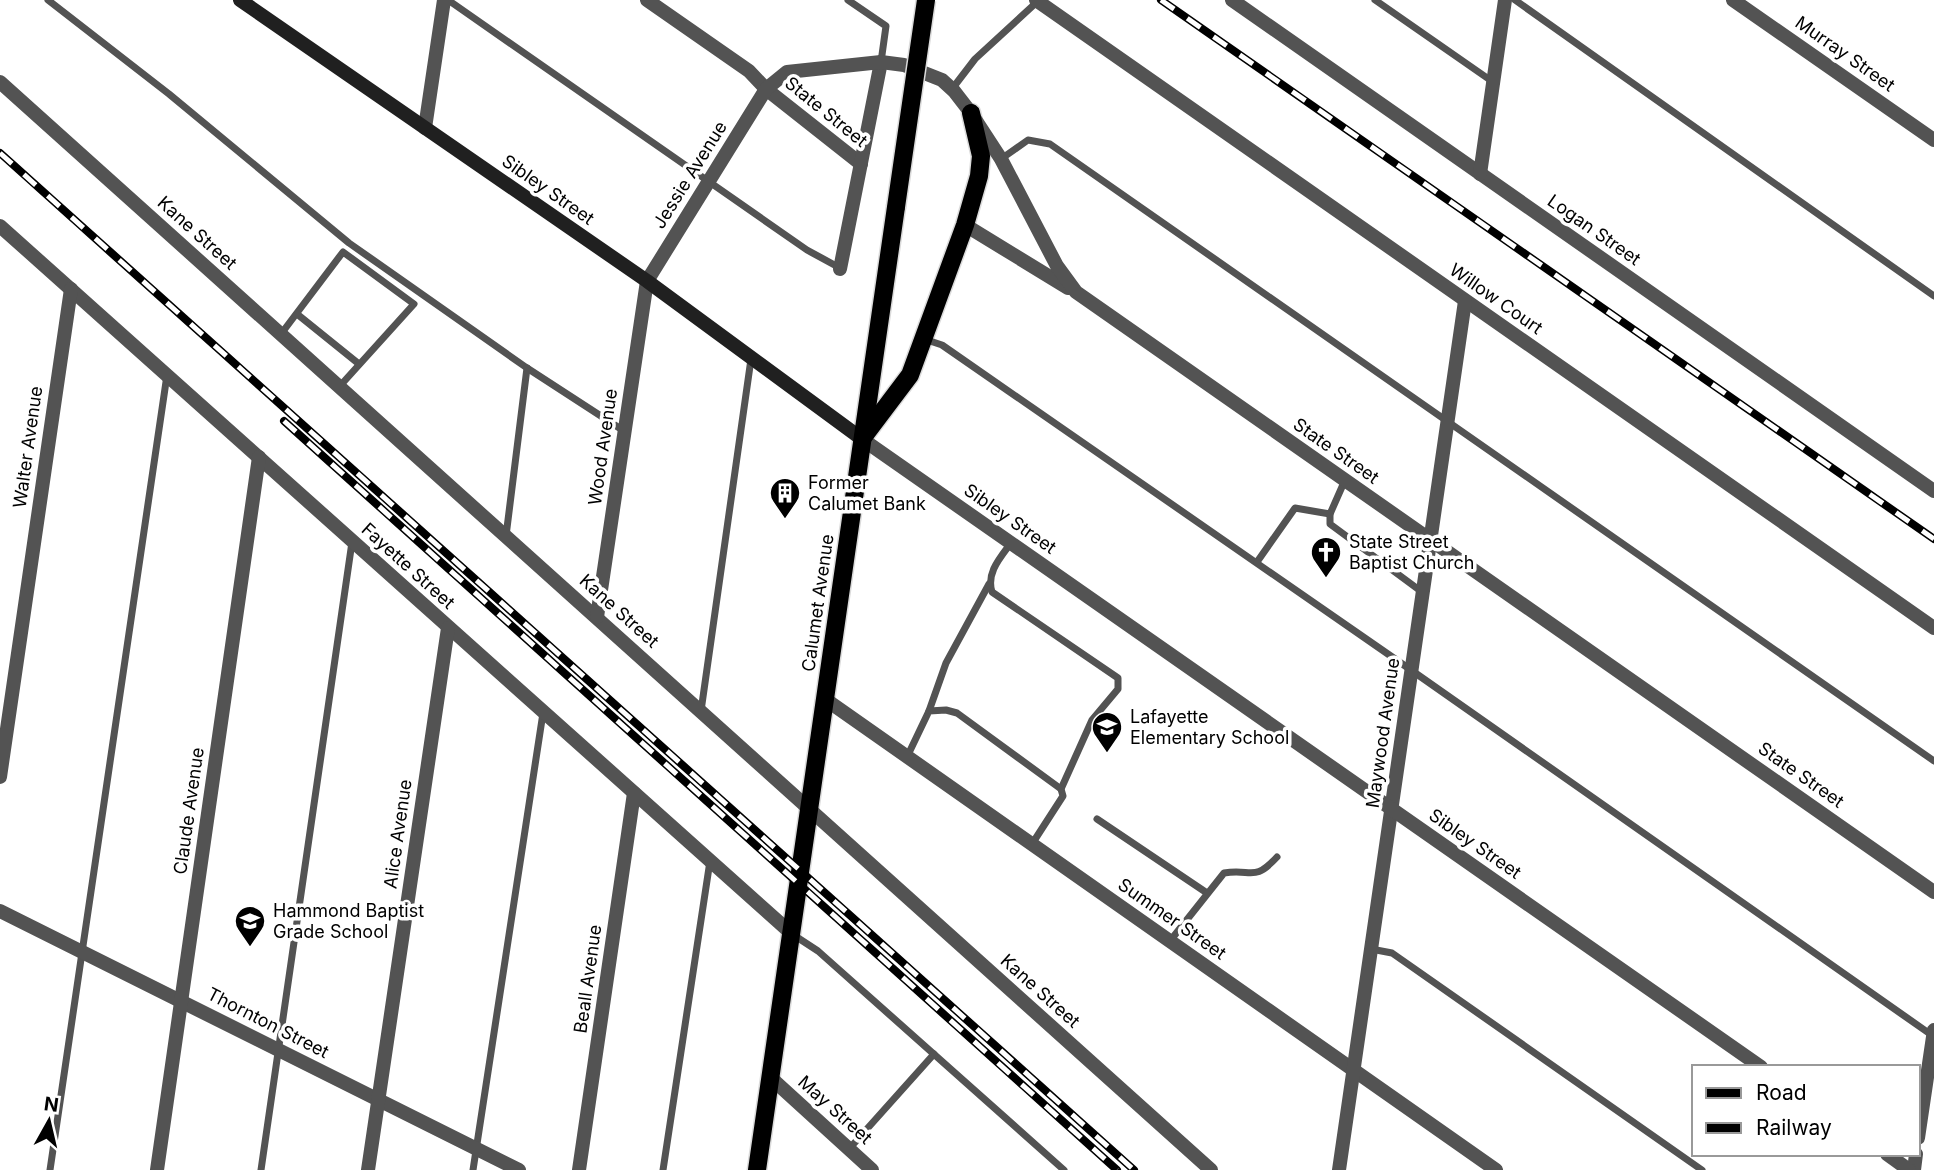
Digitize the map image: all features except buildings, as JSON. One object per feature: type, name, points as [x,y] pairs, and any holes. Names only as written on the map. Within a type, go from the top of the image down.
[{"type":"main road","name":"Sibley Street","points":[[240,0],[647,281],[862,439]]},
{"type":"main road","name":"Calumet Avenue","points":[[757,1170],[926,0]]},
{"type":"main road","points":[[862,439],[910,375],[965,225],[979,176],[981,156],[971,113]]},
{"type":"street","points":[[425,128],[446,0]]},
{"type":"street","name":"State Street","points":[[648,0],[749,71],[766,89],[861,164]]},
{"type":"street","name":"Logan Street","points":[[1232,0],[1934,491]]},
{"type":"street","points":[[1480,174],[1505,0]]},
{"type":"street","name":"Murray Street","points":[[1733,0],[1934,140]]},
{"type":"street","name":"Willow Court","points":[[1037,1],[1934,628]]},
{"type":"street","points":[[840,269],[881,62]]},
{"type":"street","name":"State Street","points":[[766,89],[787,72],[881,62],[904,65],[930,74],[952,89],[1001,159],[1057,266],[1076,292],[1934,892]]},
{"type":"street","name":"Kane Street","points":[[0,82],[1211,1170]]},
{"type":"street","name":"Jessie Avenue","points":[[647,281],[766,89]]},
{"type":"street","points":[[965,225],[1076,292]]},
{"type":"street","name":"Fayette Street","points":[[0,226],[791,933]]},
{"type":"street","name":"Wood Avenue","points":[[597,618],[647,281]]},
{"type":"street","name":"Walter Avenue","points":[[0,777],[71,289]]},
{"type":"street","name":"Maywood Avenue","points":[[1339,1170],[1465,301]]},
{"type":"street","name":"Sibley Street","points":[[862,439],[1758,1065]]},
{"type":"street","name":"Claude Avenue","points":[[157,1170],[259,457]]},
{"type":"street","name":"Alice Avenue","points":[[368,1170],[448,628]]},
{"type":"street","name":"Summer Street","points":[[825,699],[1496,1170]]},
{"type":"street","name":"Beall Avenue","points":[[579,1170],[634,793]]},
{"type":"street","name":"Thornton Street","points":[[0,911],[519,1170]]},
{"type":"street","points":[[1920,1125],[1934,1030]]},
{"type":"street","name":"May Street","points":[[771,1078],[872,1170]]},
{"type":"street","points":[[1889,1156],[1911,1170]]},
{"type":"lane","points":[[48,0],[169,94],[349,243],[527,368],[624,431]]},
{"type":"lane","points":[[446,0],[807,250],[840,269]]},
{"type":"lane","points":[[848,0],[886,26],[881,62]]},
{"type":"lane","points":[[1374,0],[1493,82]]},
{"type":"lane","points":[[1516,0],[1934,296]]},
{"type":"lane","points":[[952,89],[975,59],[1037,1]]},
{"type":"lane","points":[[1001,159],[1028,141],[1050,144],[1934,761]]},
{"type":"lane","points":[[281,334],[349,243]]},
{"type":"lane","points":[[343,252],[414,304]]},
{"type":"lane","points":[[339,387],[422,294]]},
{"type":"lane","points":[[297,314],[359,364]]},
{"type":"lane","points":[[923,338],[942,345],[1257,562],[1934,1036]]},
{"type":"lane","points":[[701,711],[751,358]]},
{"type":"lane","points":[[506,536],[527,368]]},
{"type":"lane","points":[[50,1170],[167,375]]},
{"type":"lane","points":[[1345,480],[1330,514],[1330,524],[1422,593]]},
{"type":"lane","points":[[1257,562],[1295,508],[1330,514]]},
{"type":"lane","points":[[261,1170],[352,541]]},
{"type":"lane","points":[[908,757],[929,711],[946,663],[989,584],[992,571],[1011,543]]},
{"type":"lane","points":[[989,584],[996,597],[1118,678],[1118,689],[1093,720],[1061,789]]},
{"type":"lane","points":[[929,711],[946,710],[957,713],[1061,789],[1063,796],[1031,844]]},
{"type":"lane","points":[[473,1170],[543,713]]},
{"type":"lane","points":[[1097,819],[1207,894]]},
{"type":"lane","points":[[1170,941],[1224,873],[1253,874],[1265,870],[1277,857]]},
{"type":"lane","points":[[663,1170],[710,861]]},
{"type":"lane","points":[[791,933],[818,951],[1064,1170]]},
{"type":"lane","points":[[1371,949],[1392,953],[1702,1170]]},
{"type":"lane","points":[[849,1149],[934,1054]]},
{"type":"railway","points":[[1161,0],[1934,539]]},
{"type":"railway","points":[[0,153],[1134,1170]]},
{"type":"railway","points":[[284,421],[1117,1170]]},
{"type":"place","name":"Former Calumet Bank","points":[[785,520]]},
{"type":"place","name":"State Street Baptist Church","points":[[1326,579]]},
{"type":"place","name":"Lafayette Elementary School","points":[[1107,754]]},
{"type":"place","name":"Hammond Baptist Grade School","points":[[250,948]]}]
